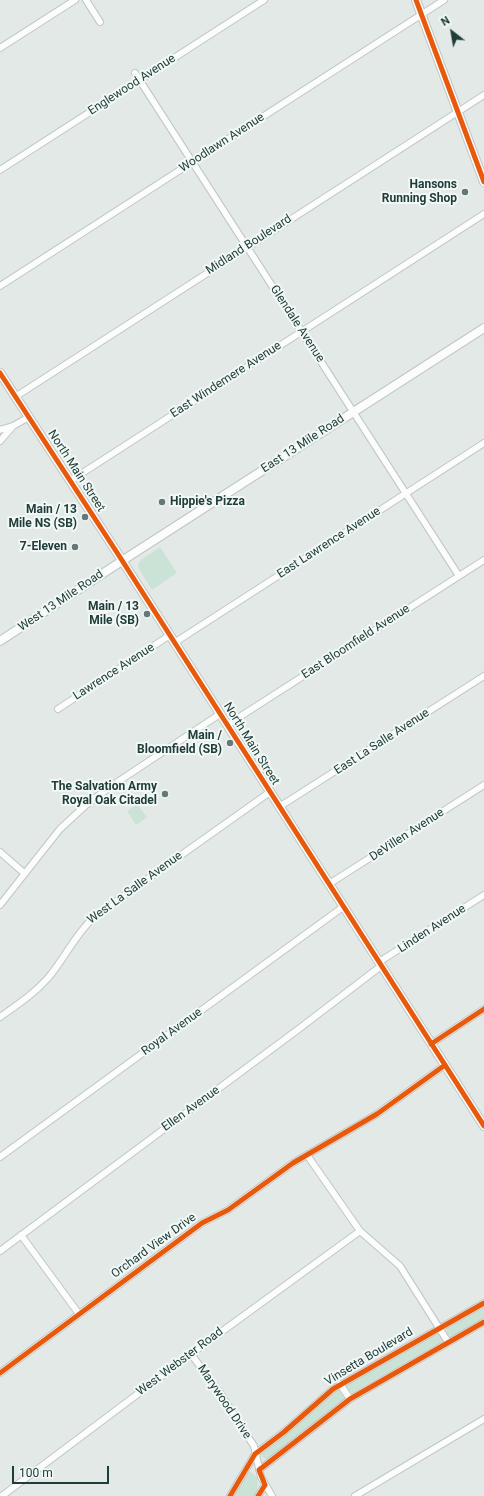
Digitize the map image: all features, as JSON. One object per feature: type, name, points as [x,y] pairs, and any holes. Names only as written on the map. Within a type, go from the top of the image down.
[{"type":"main road","points":[[416,0],[484,182]]},
{"type":"main road","name":"East 13 Mile Road","points":[[122,560],[484,328]]},
{"type":"main road","name":"North Main Street","points":[[0,373],[122,560],[484,1125]]},
{"type":"main road","name":"West 13 Mile Road","points":[[0,641],[122,560]]},
{"type":"street","points":[[0,48],[75,0]]},
{"type":"street","points":[[86,0],[100,22]]},
{"type":"street","name":"Englewood Avenue","points":[[0,170],[264,0]]},
{"type":"street","name":"Woodlawn Avenue","points":[[0,286],[444,0]]},
{"type":"street","name":"Glendale Avenue","points":[[135,73],[458,576]]},
{"type":"street","name":"Midland Boulevard","points":[[15,397],[484,95]]},
{"type":"street","name":"East Windemere Avenue","points":[[70,481],[484,214]]},
{"type":"street","points":[[0,430],[14,426],[29,417]]},
{"type":"street","points":[[0,441],[14,426]]},
{"type":"street","name":"East Lawrence Avenue","points":[[174,643],[484,443]]},
{"type":"street","name":"East Bloomfield Avenue","points":[[227,725],[484,560]]},
{"type":"street","name":"Lawrence Avenue","points":[[58,709],[170,635]]},
{"type":"street","name":"East La Salle Avenue","points":[[279,807],[484,676]]},
{"type":"street","points":[[0,905],[60,829],[86,805],[110,787],[220,714]]},
{"type":"street","name":"DeVillen Avenue","points":[[329,884],[484,786]]},
{"type":"street","name":"West La Salle Avenue","points":[[0,1017],[32,994],[48,977],[74,938],[94,917],[270,792]]},
{"type":"street","points":[[0,852],[24,873]]},
{"type":"street","name":"Linden Avenue","points":[[380,964],[484,895]]},
{"type":"street","name":"Royal Avenue","points":[[0,1157],[343,907]]},
{"type":"street","name":"Ellen Avenue","points":[[0,1251],[300,1028],[380,964]]},
{"type":"street","points":[[431,1044],[484,1009]]},
{"type":"street","name":"Orchard View Drive","points":[[0,1373],[202,1223],[228,1210],[307,1155],[377,1114],[445,1065]]},
{"type":"street","points":[[307,1155],[360,1231],[400,1266],[440,1327],[448,1342]]},
{"type":"street","name":"West Webster Road","points":[[2,1496],[191,1354],[360,1231]]},
{"type":"street","points":[[21,1235],[79,1314]]},
{"type":"street","name":"Vinsetta Boulevard","points":[[230,1496],[255,1454],[284,1432],[340,1384],[484,1303]]},
{"type":"street","points":[[259,1470],[350,1399],[484,1322]]},
{"type":"street","name":"Marywood Drive","points":[[191,1354],[220,1392],[254,1446],[259,1470],[265,1485],[272,1496]]},
{"type":"street","name":"Vinsetta Boulevard","points":[[340,1384],[350,1399]]},
{"type":"street","points":[[355,1496],[484,1419]]},
{"type":"street","points":[[258,1496],[265,1485]]},
{"type":"green space","points":[[160,547],[177,573],[152,590],[139,569],[138,564],[142,559]]},
{"type":"green space","points":[[137,804],[147,817],[136,825],[127,811]]},
{"type":"green space","points":[[484,1306],[484,1318],[453,1336],[448,1335],[446,1331],[448,1327]]},
{"type":"green space","points":[[436,1333],[442,1337],[442,1341],[439,1343],[353,1392],[350,1392],[346,1387],[346,1384]]},
{"type":"green space","points":[[335,1391],[340,1391],[344,1398],[342,1401],[272,1457],[266,1459],[262,1457],[261,1452]]},
{"type":"green space","points":[[251,1472],[256,1477],[258,1483],[255,1496],[234,1496],[246,1474]]},
{"type":"cycle path","points":[[416,0],[484,182]]},
{"type":"cycle path","points":[[0,373],[116,551],[484,1126]]},
{"type":"cycle path","points":[[431,1044],[484,1009]]},
{"type":"cycle path","points":[[0,1373],[202,1223],[228,1210],[293,1163],[377,1114],[445,1065]]},
{"type":"cycle path","points":[[230,1496],[255,1454],[284,1432],[333,1389],[484,1303]]},
{"type":"cycle path","points":[[258,1496],[265,1485],[259,1470],[350,1399],[484,1322]]},
{"type":"place","name":"Hansons Running Shop","points":[[465,192]]},
{"type":"place","name":"Hippie's Pizza","points":[[162,502]]},
{"type":"place","name":"Main / 13 Mile NS (SB)","points":[[85,517]]},
{"type":"place","name":"7-Eleven","points":[[75,547]]},
{"type":"place","name":"Main / 13 Mile (SB)","points":[[147,614]]},
{"type":"place","name":"Main / Bloomfield (SB)","points":[[230,743]]},
{"type":"place","name":"The Salvation Army Royal Oak Citadel","points":[[165,794]]}]
